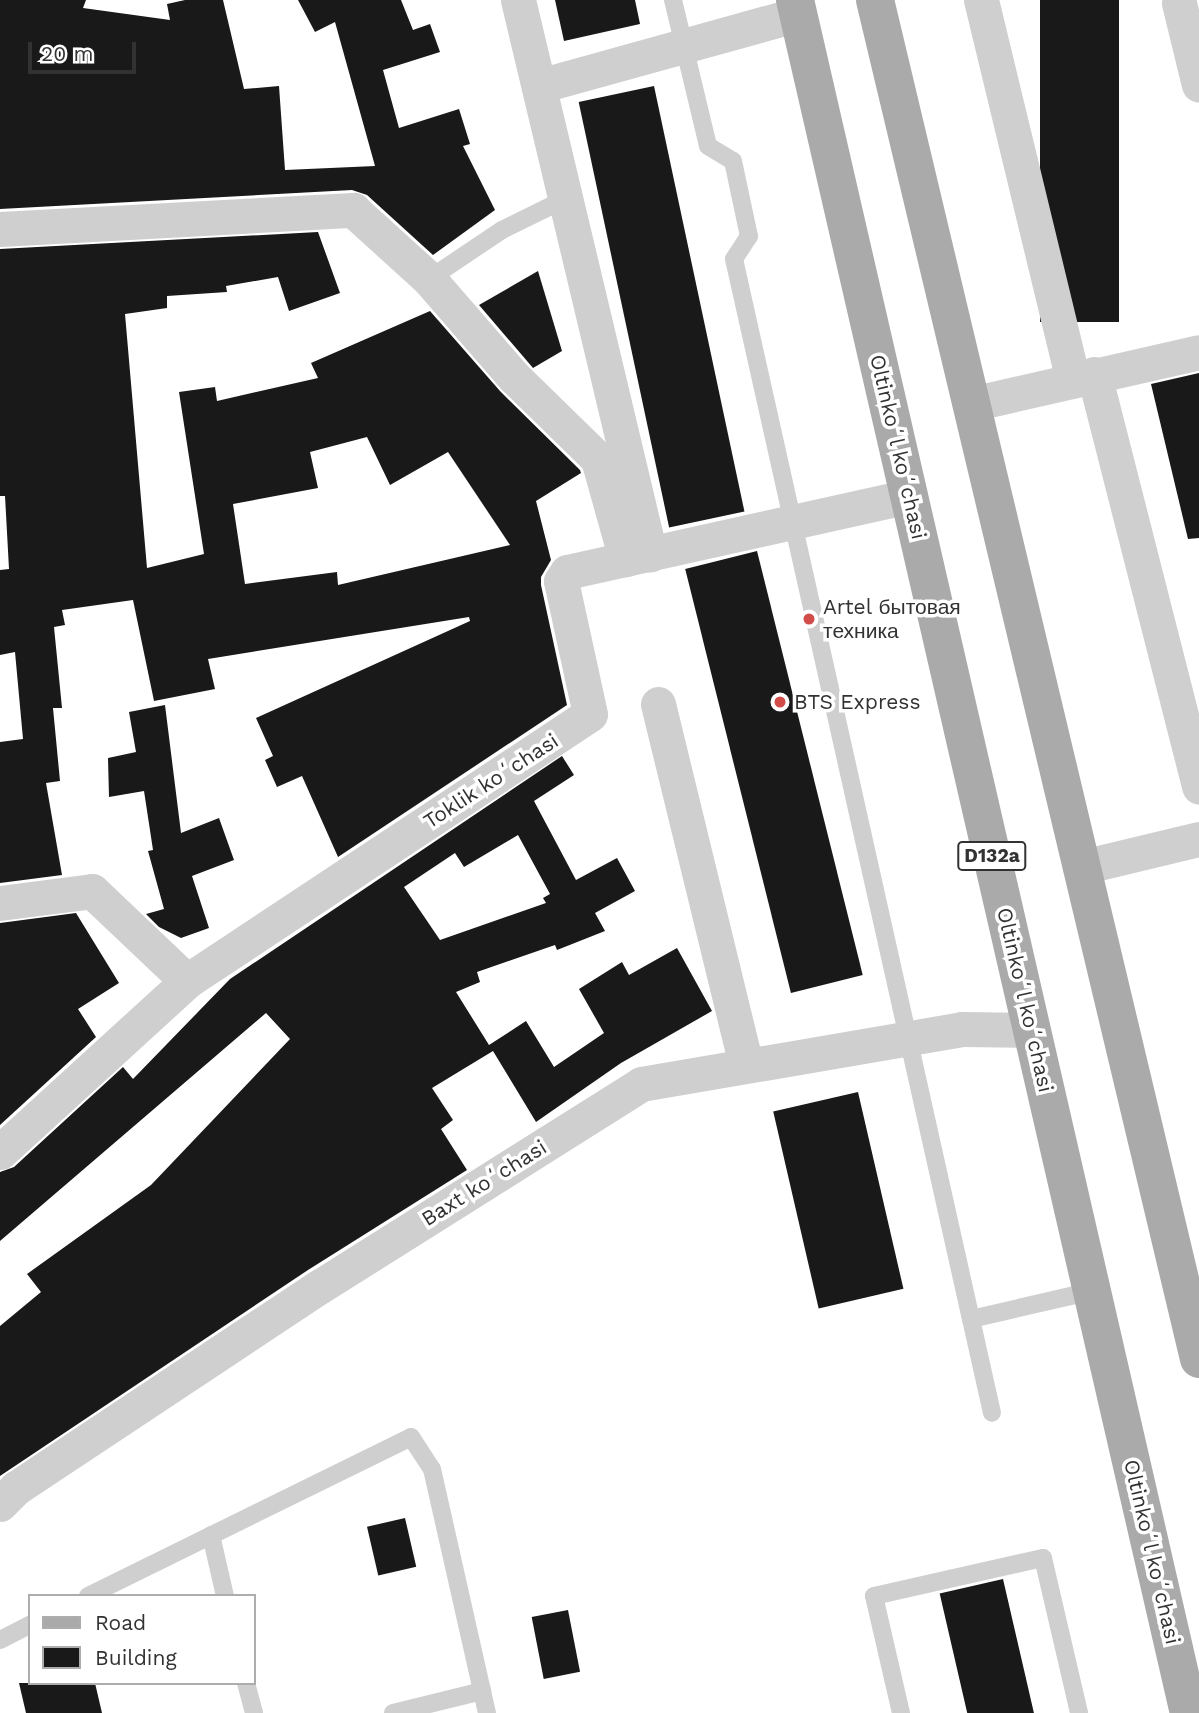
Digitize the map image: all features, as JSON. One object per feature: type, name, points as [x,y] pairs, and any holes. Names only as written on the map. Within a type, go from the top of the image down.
[{"type":"main road","points":[[875,0],[1199,1359]]},
{"type":"main road","name":"Oltinkoʻl koʻchasi","points":[[797,7],[1189,1713]]},
{"type":"street","points":[[518,0],[565,199],[638,557]]},
{"type":"street","points":[[981,0],[1083,377],[1199,787]]},
{"type":"street","points":[[1179,3],[1199,85]]},
{"type":"street","points":[[539,86],[685,46],[797,7]]},
{"type":"street","points":[[0,229],[353,210],[429,279],[514,377],[598,459],[638,557]]},
{"type":"street","points":[[971,404],[1199,352]]},
{"type":"street","name":"Toklik koʻchasi","points":[[0,1152],[187,981],[590,714],[561,581],[567,572],[910,496]]},
{"type":"street","points":[[658,704],[746,1065]]},
{"type":"street","points":[[1082,867],[1199,839]]},
{"type":"street","points":[[0,903],[92,891],[187,981]]},
{"type":"street","name":"Baxt koʻchasi","points":[[0,1504],[16,1488],[319,1287],[641,1084],[962,1029],[1032,1030]]},
{"type":"lane","points":[[673,0],[708,146],[733,161],[750,236],[734,259],[790,523],[992,1413]]},
{"type":"lane","points":[[429,279],[502,230],[565,199]]},
{"type":"lane","points":[[971,1319],[1092,1291]]},
{"type":"lane","points":[[92,1594],[411,1437],[432,1469],[487,1713]]},
{"type":"lane","points":[[211,1535],[226,1594]]},
{"type":"lane","points":[[901,1713],[874,1596],[1043,1558],[1079,1713]]},
{"type":"lane","points":[[0,1640],[28,1626]]},
{"type":"lane","points":[[247,1685],[254,1713]]},
{"type":"lane","points":[[393,1713],[482,1691]]},
{"type":"building","points":[[0,0],[86,0],[83,8],[170,20],[167,4],[185,0],[223,0],[244,89],[279,86],[285,170],[375,166],[335,22],[315,32],[298,0],[401,0],[413,30],[430,24],[440,52],[383,70],[399,128],[459,109],[470,144],[463,146],[495,210],[433,255],[367,195],[352,190],[0,209]]},
{"type":"building","points":[[555,0],[635,0],[640,24],[564,41]]},
{"type":"building","points":[[1040,0],[1119,0],[1119,322],[1040,322]]},
{"type":"building","points":[[654,86],[744,511],[669,528],[579,102]]},
{"type":"building","points":[[318,232],[340,293],[289,311],[278,277],[226,286],[227,292],[167,296],[167,308],[125,314],[147,568],[204,554],[179,392],[215,387],[217,401],[318,378],[311,363],[430,311],[500,391],[580,470],[581,473],[536,501],[551,560],[541,577],[541,585],[567,705],[338,857],[302,776],[277,787],[265,760],[273,756],[256,718],[470,621],[469,617],[208,659],[215,689],[154,701],[133,600],[62,610],[65,625],[54,627],[62,708],[53,708],[60,781],[46,783],[62,875],[0,883],[0,742],[23,739],[15,652],[0,655],[0,570],[9,569],[5,496],[0,496],[0,249]],"holes":[[[367,437],[390,485],[448,452],[510,545],[338,585],[337,572],[245,584],[233,504],[318,488],[310,452]]]},
{"type":"building","points":[[538,271],[562,351],[533,368],[479,305]]},
{"type":"building","points":[[1199,373],[1199,538],[1188,539],[1151,384]]},
{"type":"building","points":[[757,551],[863,975],[791,993],[685,569]]},
{"type":"building","points":[[165,705],[181,833],[219,818],[234,860],[192,876],[209,928],[181,938],[159,927],[146,914],[164,909],[148,851],[153,850],[144,791],[109,797],[108,758],[136,752],[129,712]]},
{"type":"building","points":[[562,756],[574,775],[534,801],[576,880],[617,858],[635,891],[595,913],[605,931],[557,950],[555,945],[477,972],[480,982],[456,992],[489,1045],[526,1021],[554,1067],[604,1033],[579,989],[622,962],[629,975],[677,948],[712,1011],[621,1063],[536,1122],[493,1051],[432,1088],[453,1120],[441,1129],[467,1170],[308,1270],[0,1476],[0,1326],[41,1292],[27,1274],[151,1185],[290,1039],[266,1013],[0,1241],[0,1172],[14,1167],[123,1067],[133,1079],[230,979]],"holes":[[[518,835],[550,894],[543,898],[546,903],[440,940],[404,887],[455,853],[464,867]]]},
{"type":"building","points":[[76,913],[119,983],[78,1009],[96,1037],[0,1125],[0,923]]},
{"type":"building","points":[[858,1092],[903,1289],[819,1308],[773,1112]]},
{"type":"building","points":[[405,1518],[416,1567],[378,1575],[367,1527]]},
{"type":"building","points":[[1003,1579],[1034,1713],[967,1713],[940,1594]]},
{"type":"building","points":[[568,1610],[580,1672],[544,1679],[532,1617]]},
{"type":"building","points":[[19,1683],[95,1685],[102,1713],[26,1713]]},
{"type":"place","name":"Artel бытовая техника","points":[[809,619]]},
{"type":"place","name":"BTS Express","points":[[780,702]]}]
